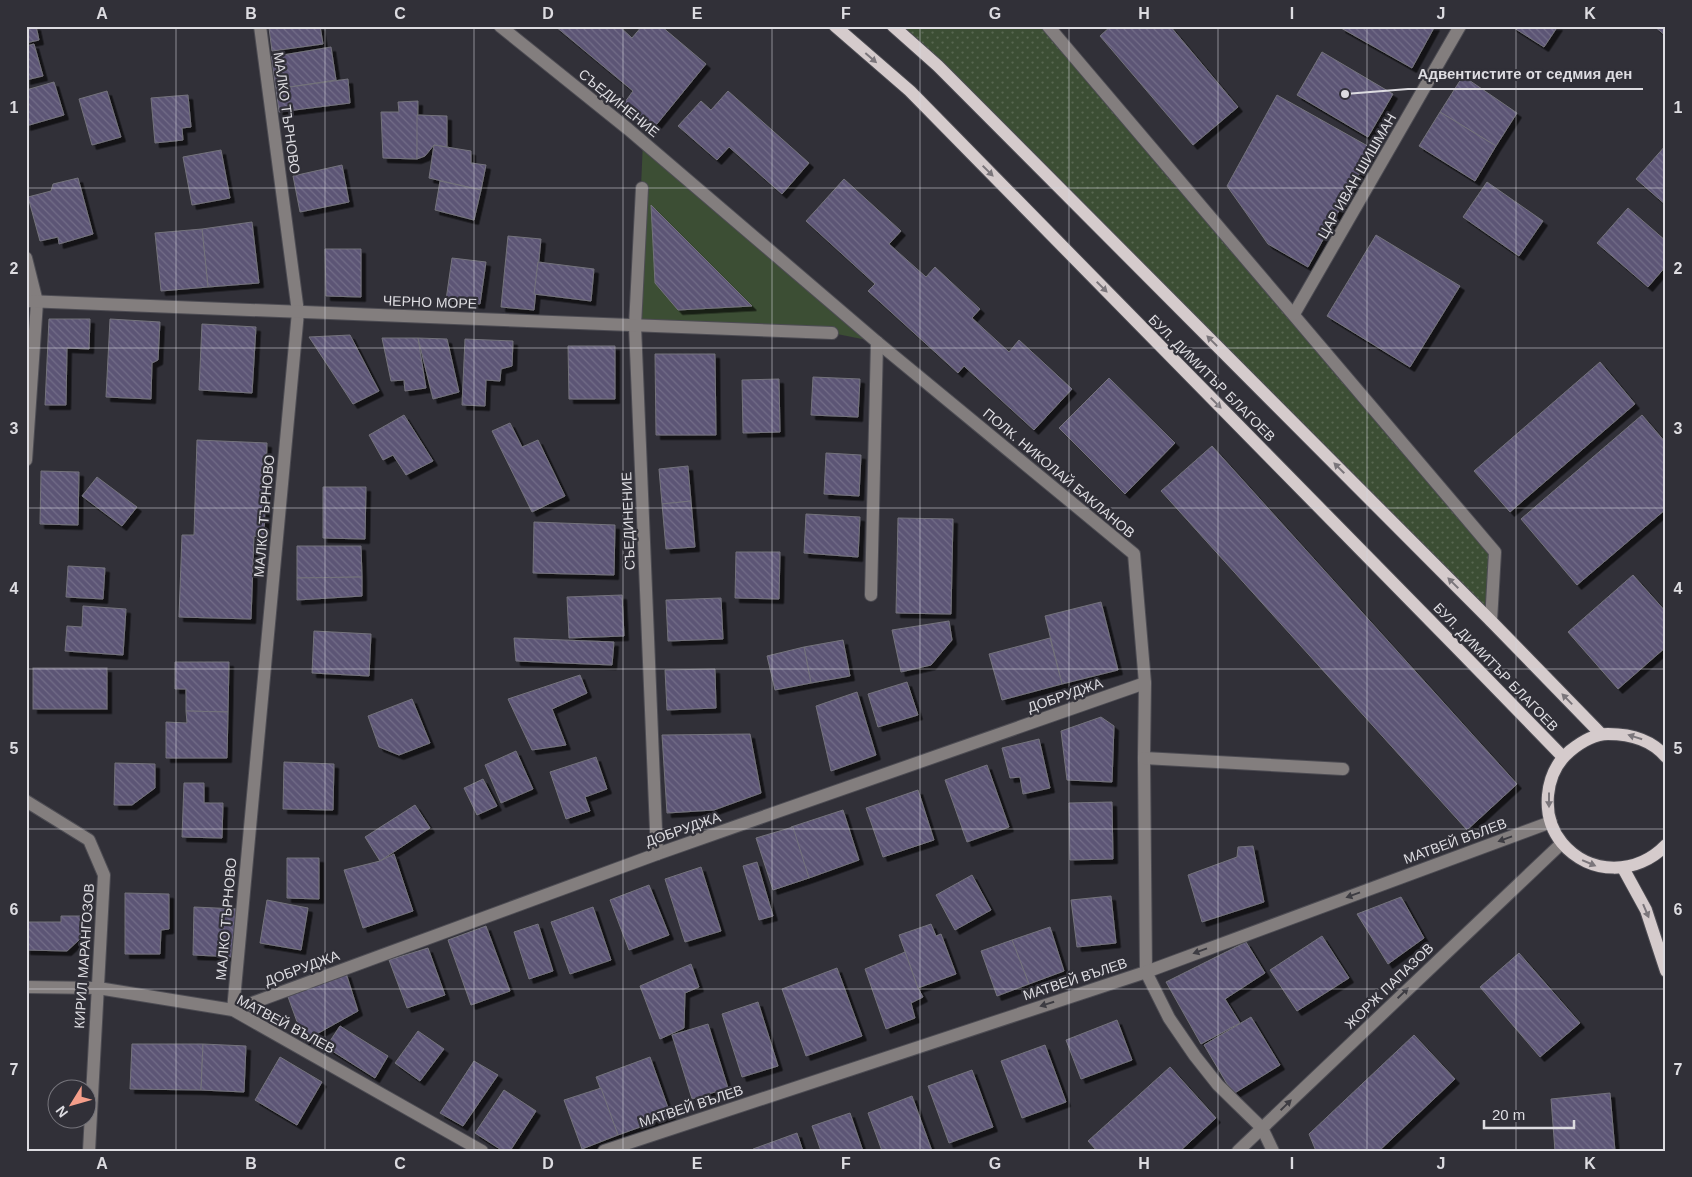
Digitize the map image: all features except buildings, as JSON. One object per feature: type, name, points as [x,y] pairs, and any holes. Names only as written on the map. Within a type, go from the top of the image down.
[{"type":"main road","name":"БУЛ. ДИМИТЪР БЛАГОЕВ","points":[[835,26],[910,91],[1562,757]]},
{"type":"main road","name":"БУЛ. ДИМИТЪР БЛАГОЕВ","points":[[893,26],[938,66],[1491,621],[1601,734]]},
{"type":"main road","points":[[1665,755],[1646,741],[1624,734],[1601,734],[1580,742],[1562,757],[1551,777],[1547,800],[1551,822],[1562,843],[1579,858],[1600,867],[1623,868],[1641,864],[1658,854],[1666,845]]},
{"type":"main road","points":[[1623,868],[1646,910],[1666,971]]},
{"type":"street","name":"МАЛКО ТЪРНОВО","points":[[233,1010],[298,312],[260,26]]},
{"type":"street","name":"СЪЕДИНЕНИЕ","points":[[500,26],[628,128],[877,342]]},
{"type":"street","points":[[1048,26],[1495,552],[1491,621]]},
{"type":"street","name":"ЦАР ИВАН ШИШМАН","points":[[1294,314],[1460,26]]},
{"type":"street","name":"СЪЕДИНЕНИЕ","points":[[642,188],[634,326],[657,854]]},
{"type":"street","points":[[26,258],[32,301],[26,460]]},
{"type":"street","name":"ЧЕРНО МОРЕ","points":[[32,301],[832,333]]},
{"type":"street","points":[[870,595],[877,342]]},
{"type":"street","name":"ПОЛК. НИКОЛАЙ БАКЛАНОВ","points":[[877,342],[1134,554],[1145,683],[1146,972],[1169,1018],[1218,1085],[1262,1128],[1273,1151]]},
{"type":"street","name":"ДОБРУДЖА","points":[[233,1010],[657,854],[1145,683]]},
{"type":"street","points":[[1144,758],[1343,769]]},
{"type":"street","name":"КИРИЛ МАРАНГОЗОВ","points":[[26,801],[89,840],[104,875],[89,1151]]},
{"type":"street","name":"МАТВЕЙ ВЪЛЕВ","points":[[604,1151],[1146,972],[1551,822]]},
{"type":"street","name":"ЖОРЖ ПАПАЗОВ","points":[[1238,1151],[1562,843]]},
{"type":"street","name":"МАТВЕЙ ВЪЛЕВ","points":[[26,987],[98,988],[233,1010],[482,1151]]},
{"type":"green space","points":[[893,26],[1048,26],[1495,552],[1491,621]]},
{"type":"green space","points":[[643,141],[877,342],[832,333],[635,326]]},
{"type":"place","name":"Адвентистите от седмия ден","points":[[1345,94]]}]
